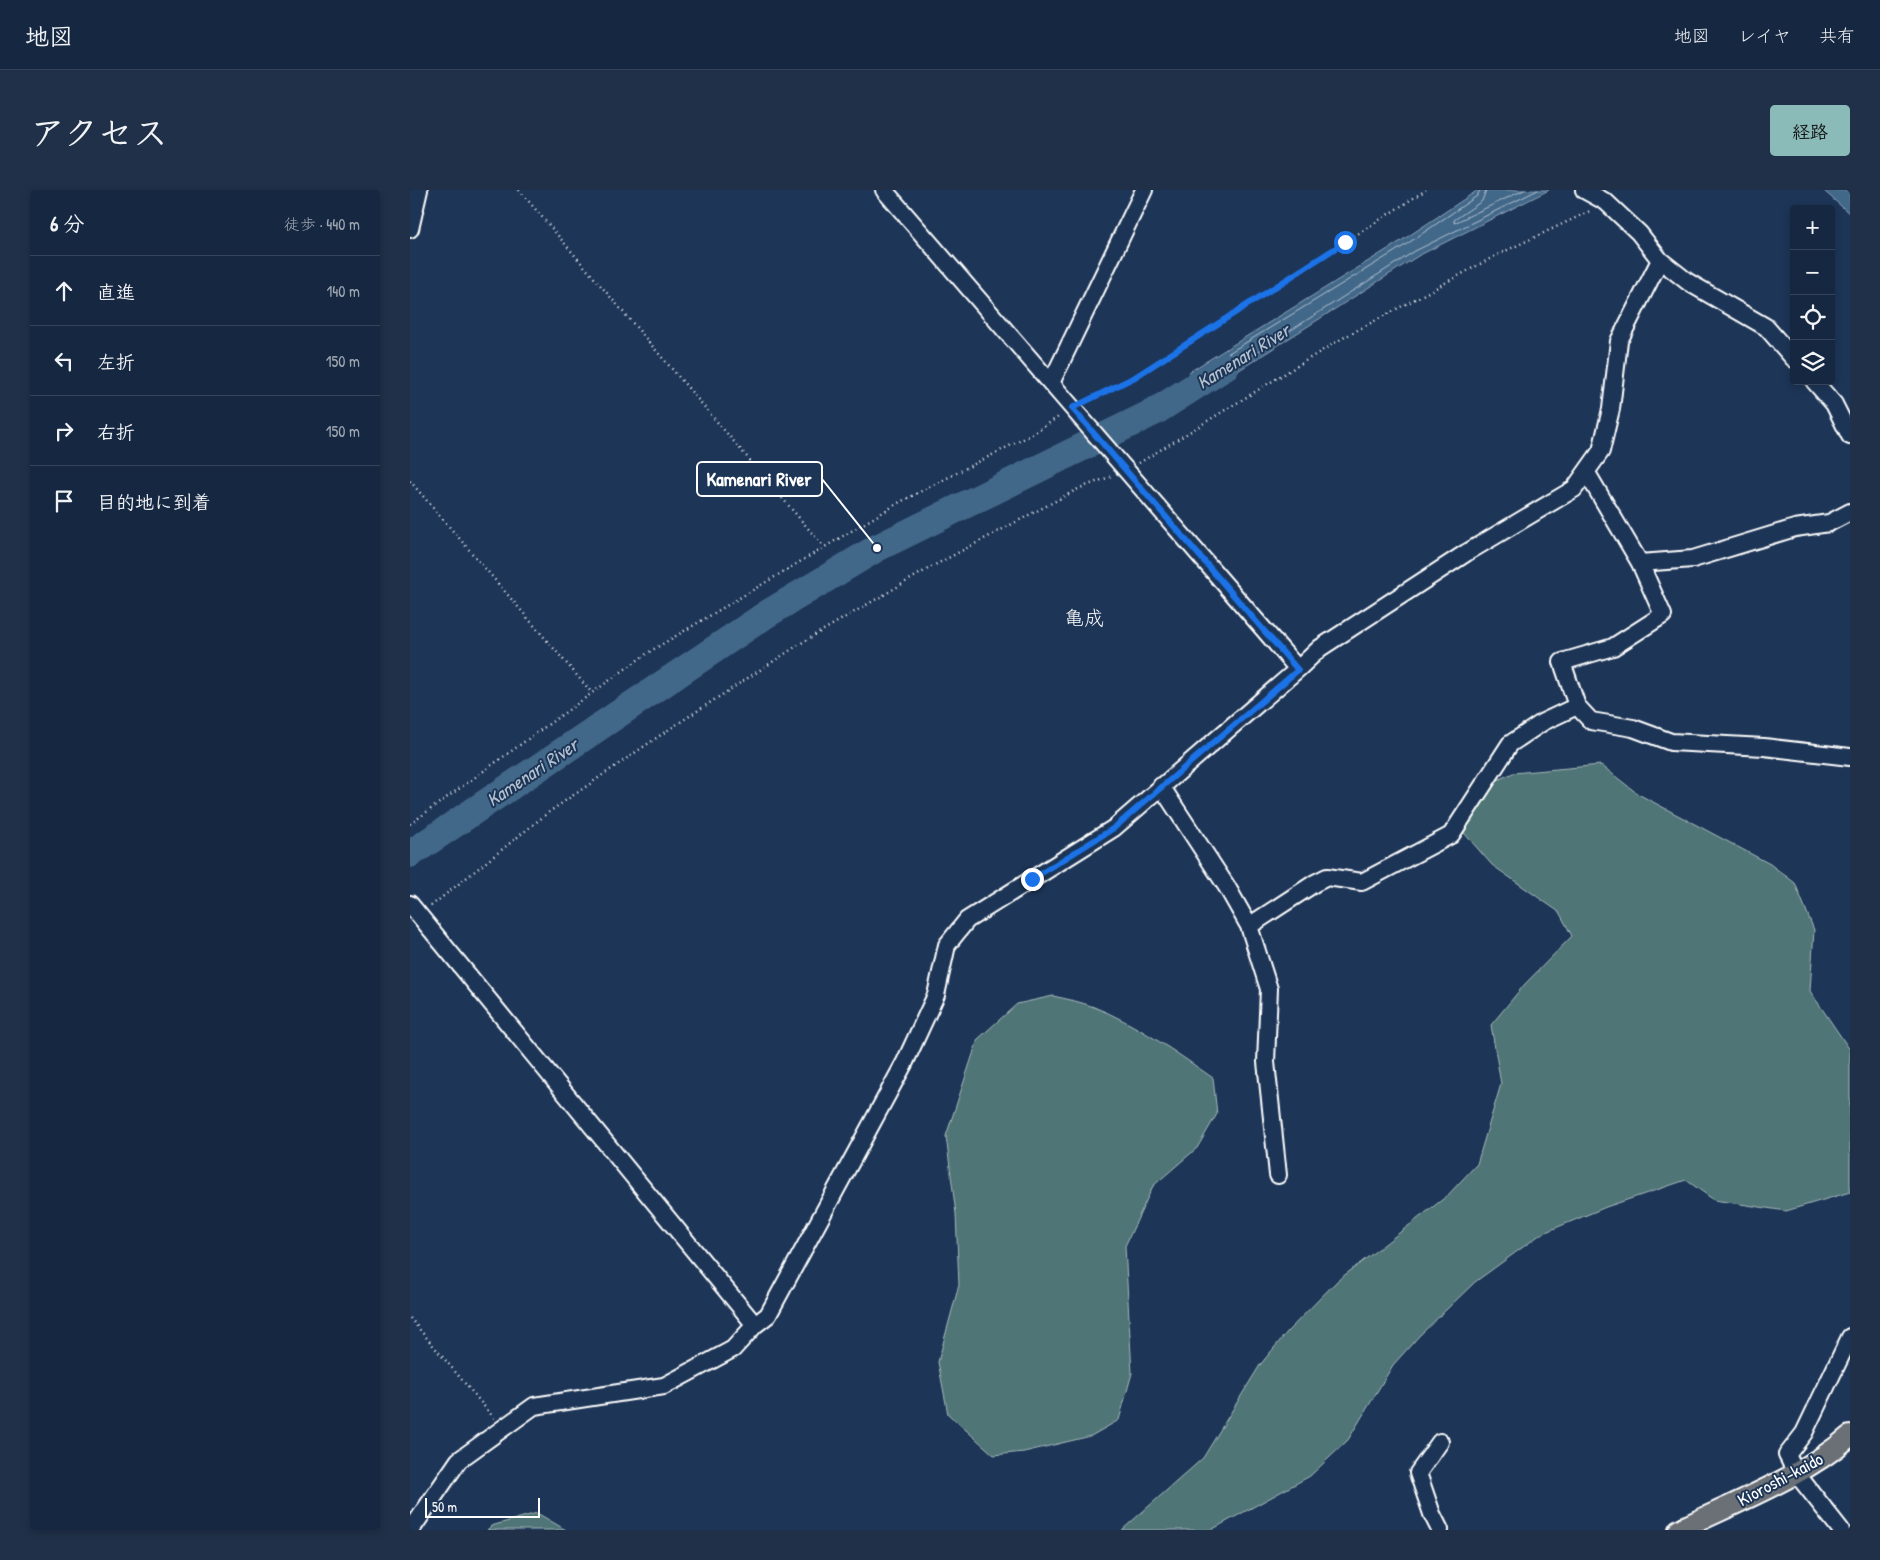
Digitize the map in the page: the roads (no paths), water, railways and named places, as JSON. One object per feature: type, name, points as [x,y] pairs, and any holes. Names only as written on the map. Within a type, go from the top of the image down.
[{"type":"main road","name":"Kioroshi-kaido","points":[[1679,1530],[1796,1473],[1831,1452],[1850,1436]]},
{"type":"street","points":[[410,229],[419,190]]},
{"type":"street","points":[[884,190],[1298,670]]},
{"type":"street","points":[[1051,384],[1144,190]]},
{"type":"street","points":[[1595,195],[1639,233],[1660,260],[1688,282],[1766,327],[1790,354]]},
{"type":"street","points":[[410,1530],[459,1460],[534,1406],[664,1386],[733,1349],[755,1325],[768,1316],[905,1062],[936,995],[947,945],[967,920],[1114,828],[1298,670],[1320,648],[1466,553],[1574,489],[1601,451],[1611,410],[1619,341],[1660,260]]},
{"type":"street","points":[[1817,385],[1834,404],[1850,436]]},
{"type":"street","points":[[1587,473],[1640,562],[1662,615],[1613,647],[1562,662],[1577,706],[1591,721],[1633,728],[1671,742],[1764,747],[1850,757]]},
{"type":"street","points":[[1640,562],[1693,559],[1795,528],[1829,523],[1850,512]]},
{"type":"street","points":[[1249,926],[1314,883],[1327,877],[1362,882],[1451,835],[1510,744],[1543,722],[1577,706]]},
{"type":"street","points":[[1161,786],[1249,926],[1269,989],[1266,1062],[1278,1175]]},
{"type":"street","points":[[415,910],[755,1325]]},
{"type":"street","points":[[1841,1530],[1796,1473],[1787,1455],[1804,1433],[1850,1336]]},
{"type":"street","points":[[1440,1442],[1418,1473],[1432,1514],[1440,1530]]},
{"type":"street","points":[[1697,1530],[1712,1514]]},
{"type":"water","points":[[1478,190],[1549,190],[1418,256],[1197,397],[1189,372],[1401,241]]},
{"type":"water","points":[[1823,190],[1850,190],[1850,214]]},
{"type":"waterway","name":"Kamenari River","points":[[410,854],[767,614],[877,548],[1156,411],[1225,367]]},
{"type":"place","name":"Kamenari River","points":[[877,548]]},
{"type":"district","name":"亀成","points":[[1084,617]]}]
